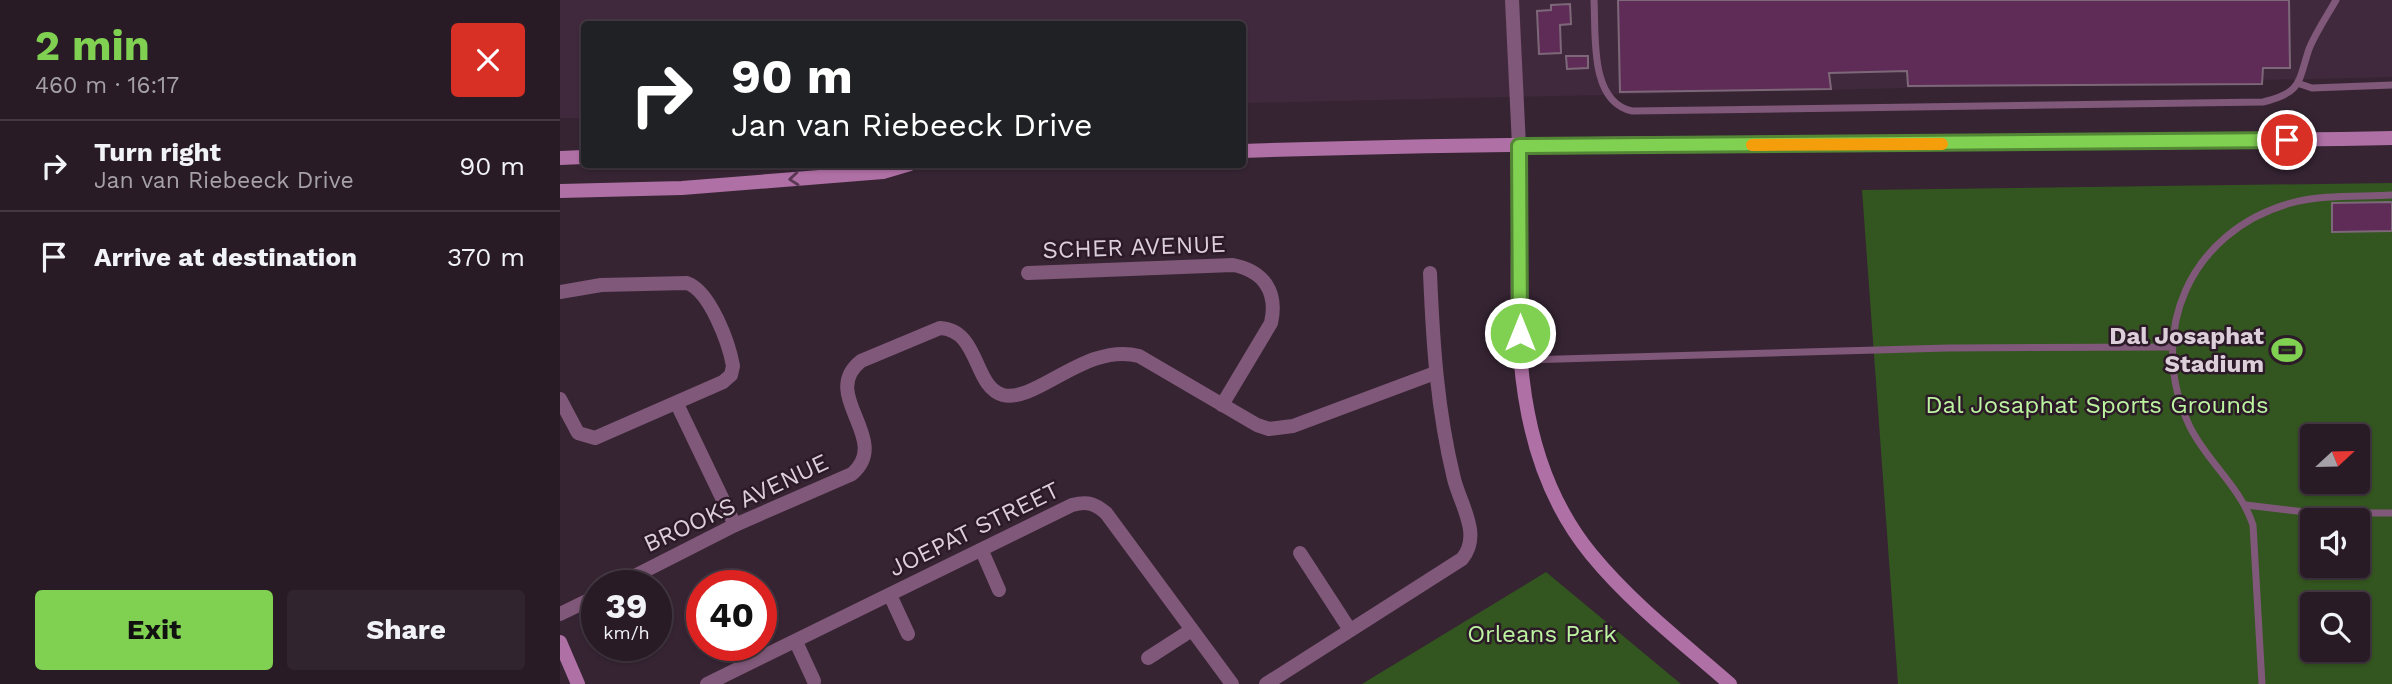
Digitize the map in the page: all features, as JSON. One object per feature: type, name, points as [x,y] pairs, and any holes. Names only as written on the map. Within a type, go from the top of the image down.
[{"type":"main road","points":[[1246,151],[1519,146],[2155,143],[2392,138]]},
{"type":"main road","points":[[1519,146],[1520,360],[1531,438],[1545,477],[1564,515],[1589,552],[1622,589],[1730,684]]},
{"type":"main road","points":[[560,158],[581,158]]},
{"type":"main road","points":[[560,191],[682,188],[883,172],[896,168]]},
{"type":"main road","points":[[560,642],[578,684]]},
{"type":"street","points":[[1511,0],[1519,146]]},
{"type":"street","name":"SCHER AVENUE","points":[[1028,273],[1233,265],[1256,272],[1270,291],[1274,308],[1271,323],[1222,405]]},
{"type":"street","points":[[1266,684],[1462,559],[1469,551],[1472,533],[1447,448],[1435,373],[1430,273]]},
{"type":"street","points":[[560,292],[601,285],[687,283],[696,286],[709,304],[733,366],[731,375],[723,382],[595,438],[578,433],[560,399]]},
{"type":"street","name":"BROOKS AVENUE","points":[[646,570],[735,525],[852,474],[862,466],[866,455],[866,442],[846,396],[846,380],[851,369],[861,361],[940,328],[950,328],[967,343],[991,387],[1000,394],[1011,396],[1025,392],[1091,360],[1122,351],[1139,356],[1257,425],[1282,429],[1435,373]]},
{"type":"street","points":[[677,404],[735,525]]},
{"type":"street","name":"JOEPAT STREET","points":[[707,684],[1072,505],[1084,502],[1096,505],[1106,513],[1190,631],[1232,684]]},
{"type":"street","points":[[982,551],[999,590]]},
{"type":"street","points":[[1300,553],[1350,630]]},
{"type":"street","points":[[890,595],[908,634]]},
{"type":"street","points":[[560,614],[581,604]]},
{"type":"street","points":[[1148,658],[1190,631]]},
{"type":"street","points":[[796,642],[814,681]]},
{"type":"lane","points":[[1594,0],[1605,92],[1618,108],[1632,111],[2263,102],[2280,98],[2300,84],[2309,49],[2336,0]]},
{"type":"lane","points":[[2300,84],[2312,88],[2392,85]]},
{"type":"lane","points":[[2262,684],[2256,554],[2246,505],[2211,461],[2190,427],[2176,389],[2170,347],[2177,310],[2197,271],[2216,248],[2250,219],[2293,202],[2392,195]]},
{"type":"lane","points":[[1520,360],[1948,348],[2170,347]]},
{"type":"lane","points":[[2246,505],[2314,513],[2392,513]]},
{"type":"shaded area","points":[[560,0],[2392,0],[2392,77],[1246,103],[1246,21],[581,21],[581,118],[560,118]]},
{"type":"green space","name":"Dal Josaphat Sports Grounds","points":[[2392,183],[2392,684],[1898,684],[1862,190]]},
{"type":"green space","name":"Orleans Park","points":[[1546,572],[1681,684],[1362,684]]},
{"type":"building","points":[[1618,0],[2289,0],[2290,68],[2263,68],[2262,84],[1908,86],[1907,71],[1829,73],[1831,89],[1620,92]]},
{"type":"building","points":[[1570,4],[1571,24],[1560,25],[1561,53],[1539,54],[1537,11],[1551,10],[1551,5]]},
{"type":"building","points":[[1566,56],[1588,56],[1588,68],[1567,69]]},
{"type":"building","points":[[2392,202],[2392,231],[2332,232],[2332,203]]},
{"type":"slow traffic","points":[[1752,145],[1942,144]]},
{"type":"place","name":"Dal Josaphat Stadium","points":[[2287,350]]},
{"type":"route","points":[[1520,333],[1519,146],[2287,140]]}]
